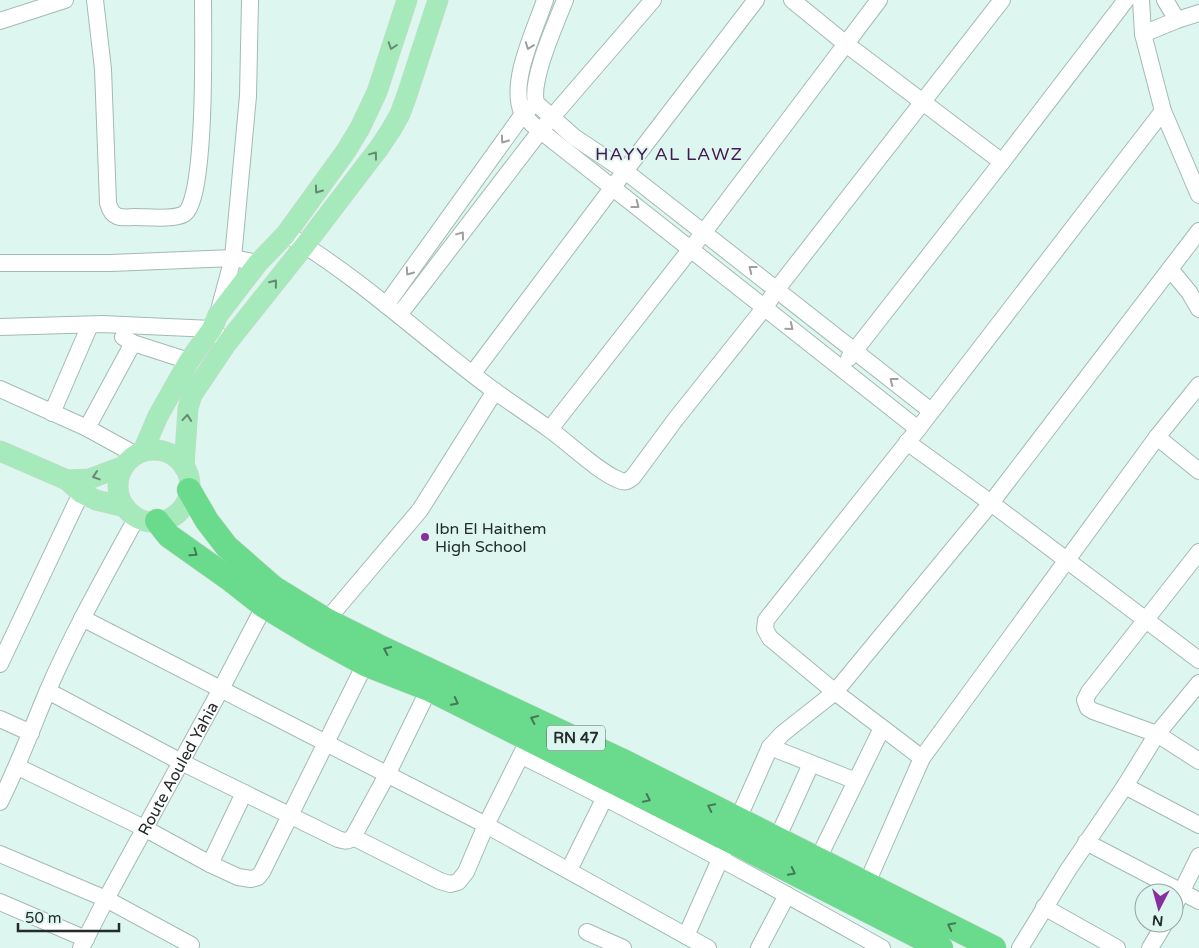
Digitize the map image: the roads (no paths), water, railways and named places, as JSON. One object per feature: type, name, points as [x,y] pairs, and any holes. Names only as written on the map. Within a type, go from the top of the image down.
[{"type":"highway","name":"RN 47","points":[[189,490],[207,521],[269,597]]},
{"type":"highway","name":"RN 47","points":[[140,515],[232,580],[269,597],[320,628],[365,664],[429,689],[525,748],[609,790],[729,840],[916,943],[941,948]]},
{"type":"highway","name":"RN 47","points":[[320,628],[378,646],[621,760],[729,840],[777,839],[994,948]]},
{"type":"main road","points":[[140,515],[120,497],[118,487],[119,476],[134,457],[189,361],[215,322],[258,263],[286,234],[346,151],[360,128],[377,92],[406,0]]},
{"type":"main road","points":[[0,451],[67,480],[81,493],[96,500],[140,515],[169,518],[179,511],[186,502],[189,490],[189,482],[184,467],[188,408],[192,395],[227,343],[379,148],[400,114],[438,0]]},
{"type":"main road","points":[[370,106],[400,114]]},
{"type":"main road","points":[[67,480],[90,479],[134,457],[162,451],[172,455],[184,467]]},
{"type":"street","points":[[0,21],[34,5],[64,0]]},
{"type":"street","points":[[95,0],[103,69],[108,204],[110,211],[114,215],[128,218],[176,217],[184,214],[190,208],[200,151],[204,88],[203,0]]},
{"type":"street","points":[[227,343],[215,322],[233,258],[248,96],[250,0]]},
{"type":"street","points":[[522,114],[518,99],[521,70],[545,0]]},
{"type":"street","points":[[547,124],[534,97],[535,86],[565,0]]},
{"type":"street","points":[[399,315],[547,124],[653,0]]},
{"type":"street","points":[[473,373],[756,0]]},
{"type":"street","points":[[792,0],[846,44],[1002,162]]},
{"type":"street","points":[[550,430],[704,232],[879,0]]},
{"type":"street","points":[[286,234],[305,245],[386,304],[494,391],[613,477],[623,482],[628,481],[1002,0]]},
{"type":"street","points":[[842,369],[1126,0]]},
{"type":"street","points":[[1141,0],[1143,34],[1163,111],[1199,195]]},
{"type":"street","points":[[1165,0],[1177,20]]},
{"type":"street","points":[[1143,34],[1177,20],[1193,9]]},
{"type":"street","points":[[386,304],[522,114],[536,103]]},
{"type":"street","points":[[922,758],[835,692],[770,638],[765,630],[766,620],[918,429],[1163,111]]},
{"type":"street","points":[[522,114],[547,124],[570,143],[613,187],[918,429]]},
{"type":"street","points":[[570,143],[625,171],[931,411]]},
{"type":"street","points":[[686,936],[770,747],[782,734],[835,692],[991,503],[1199,231]]},
{"type":"street","points":[[422,254],[438,265]]},
{"type":"street","points":[[0,263],[111,263],[233,258],[258,263]]},
{"type":"street","points":[[1170,269],[1189,292],[1199,309]]},
{"type":"street","points":[[0,327],[215,322]]},
{"type":"street","points":[[96,324],[133,343],[189,361]]},
{"type":"street","points":[[52,413],[96,324]]},
{"type":"street","points":[[87,428],[133,343]]},
{"type":"street","points":[[867,883],[922,758],[1157,437],[1199,385]]},
{"type":"street","points":[[0,389],[87,428],[134,457]]},
{"type":"street","points":[[320,628],[420,510],[494,391]]},
{"type":"street","points":[[1157,437],[1199,471]]},
{"type":"street","points":[[907,442],[1067,559],[1199,660]]},
{"type":"street","points":[[0,662],[81,493]]},
{"type":"street","points":[[0,802],[9,775],[31,733],[82,618],[140,515]]},
{"type":"street","points":[[1199,552],[1089,692],[1085,700],[1088,708],[1093,711],[1157,734],[1199,761]]},
{"type":"street","name":"Route Aouled Yahia","points":[[83,943],[269,597]]},
{"type":"street","points":[[82,618],[486,825],[708,948]]},
{"type":"street","points":[[9,775],[144,828],[210,864],[245,879],[258,877],[291,815],[365,664]]},
{"type":"street","points":[[1020,948],[1086,842],[1157,734],[1199,683]]},
{"type":"street","points":[[48,691],[182,762],[338,840],[349,841],[353,838],[429,689]]},
{"type":"street","points":[[0,719],[31,733]]},
{"type":"street","points":[[818,859],[882,728]]},
{"type":"street","points":[[770,747],[856,782]]},
{"type":"street","points":[[353,838],[440,881],[450,884],[458,882],[462,879],[486,825],[525,748]]},
{"type":"street","points":[[569,870],[609,790],[621,760]]},
{"type":"street","points":[[777,839],[812,764]]},
{"type":"street","points":[[1124,786],[1199,825]]},
{"type":"street","points":[[210,864],[244,793]]},
{"type":"street","points":[[729,840],[787,895],[882,948]]},
{"type":"street","points":[[1086,842],[1165,883]]},
{"type":"street","points":[[0,854],[106,899],[190,945]]},
{"type":"street","points":[[1184,888],[1199,856]]},
{"type":"street","points":[[1184,893],[1199,901]]},
{"type":"street","points":[[759,948],[787,895]]},
{"type":"street","points":[[0,902],[83,943]]},
{"type":"street","points":[[1044,908],[1118,948]]},
{"type":"street","points":[[586,932],[623,948]]},
{"type":"street","points":[[1150,948],[1159,933]]},
{"type":"place","name":"Ibn El Haithem High School","points":[[425,537]]},
{"type":"district","name":"HAYY AL LAWZ","points":[[669,154]]}]
